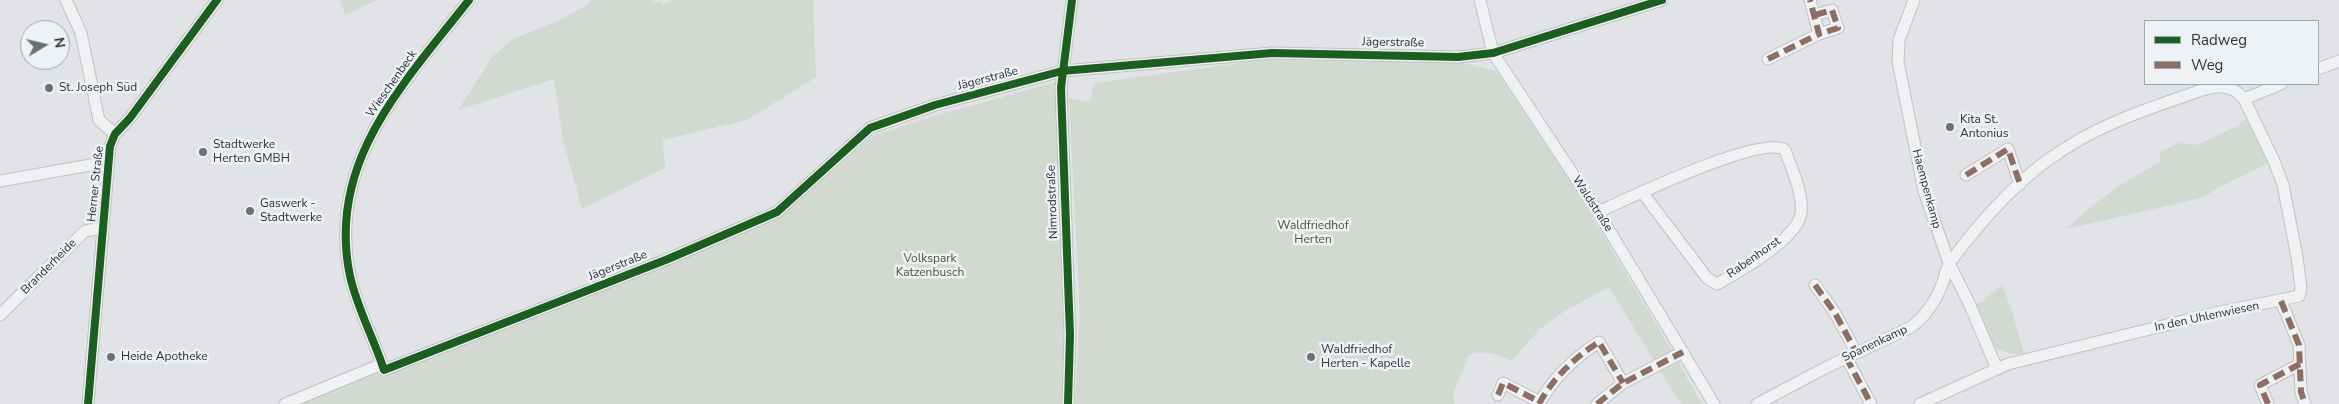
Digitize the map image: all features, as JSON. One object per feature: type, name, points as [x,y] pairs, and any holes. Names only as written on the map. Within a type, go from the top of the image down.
[{"type":"street","points":[[66,0],[80,33],[99,120],[115,134]]},
{"type":"street","name":"Herner Straße","points":[[88,404],[107,162],[110,146],[115,134],[130,118],[217,0]]},
{"type":"street","name":"Wieschenbeck","points":[[382,364],[351,278],[347,256],[345,236],[346,208],[354,172],[378,121],[469,0]]},
{"type":"street","name":"Nimrodstraße","points":[[1068,404],[1070,335],[1061,103],[1062,71],[1072,0]]},
{"type":"street","name":"Waldstraße","points":[[1480,0],[1493,53],[1598,212],[1714,404]]},
{"type":"street","name":"Jägerstraße","points":[[285,404],[382,364],[384,370],[508,322],[668,259],[777,212],[870,128],[935,105],[1062,71],[1272,53],[1458,57],[1493,53],[1662,0]]},
{"type":"street","points":[[1810,0],[1819,34]]},
{"type":"street","name":"Haempenkamp","points":[[1914,0],[1899,40],[1898,62],[1924,191],[1949,263],[1969,303],[1997,369]]},
{"type":"street","points":[[1768,59],[1819,34],[1838,28],[1832,10],[1815,15]]},
{"type":"street","points":[[2319,69],[2339,61]]},
{"type":"street","name":"Spanenkamp","points":[[1757,404],[1851,355],[1911,327],[1922,319],[1938,296],[1949,263],[1986,217],[2020,184],[2060,151],[2131,114],[2219,85],[2239,92],[2244,99]]},
{"type":"street","points":[[2244,99],[2279,85]]},
{"type":"street","name":"In den Uhlenwiesen","points":[[1920,404],[2008,364],[2215,313],[2298,296],[2301,288],[2291,214],[2274,161],[2244,99]]},
{"type":"street","name":"Rabenhorst","points":[[1598,212],[1642,192],[1684,173],[1770,146],[1780,147],[1785,150],[1800,192],[1801,215],[1796,227],[1771,249],[1717,284],[1706,278],[1642,192]]},
{"type":"street","points":[[1966,175],[2008,150],[2020,184]]},
{"type":"street","points":[[0,181],[107,162]]},
{"type":"street","name":"Branderheide","points":[[0,315],[85,232],[103,228]]},
{"type":"street","points":[[1815,285],[1835,313],[1872,404]]},
{"type":"street","points":[[2281,301],[2299,345],[2301,392],[2305,404]]},
{"type":"street","points":[[1498,395],[1504,384],[1539,403],[1546,390],[1564,370],[1599,342],[1623,383]]},
{"type":"street","points":[[1597,404],[1623,383],[1684,352]]},
{"type":"street","points":[[2268,404],[2260,385],[2300,364]]},
{"type":"green space","points":[[340,0],[377,0],[345,15]]},
{"type":"green space","points":[[589,0],[652,0],[654,4],[661,1],[663,5],[671,0],[813,0],[816,77],[747,120],[663,140],[665,168],[582,209],[563,141],[554,79],[458,110],[493,56],[513,39],[554,23],[590,3]]},
{"type":"green space","name":"Waldfriedhof Herten","points":[[1261,60],[1459,62],[1496,71],[1579,195],[1673,352],[1655,362],[1609,287],[1563,312],[1540,329],[1511,361],[1490,353],[1469,355],[1453,393],[1455,404],[1075,404],[1080,316],[1069,98],[1090,102],[1094,83]]},
{"type":"green space","name":"Volkspark Katzenbusch","points":[[1059,81],[1070,334],[1063,404],[286,404],[383,369],[777,215],[873,136],[924,119]]},
{"type":"green space","points":[[2246,118],[2269,163],[2223,185],[2202,198],[2066,229],[2111,192],[2160,162],[2160,152],[2180,143],[2196,145],[2236,127]]},
{"type":"green space","points":[[2002,284],[2024,354],[2011,354],[1994,347],[1976,304],[1982,302]]},
{"type":"green space","points":[[1678,360],[1702,404],[1681,404],[1659,369]]},
{"type":"marked path","points":[[1768,59],[1819,34],[1810,0]]},
{"type":"marked path","points":[[1815,15],[1832,10],[1838,28],[1819,34]]},
{"type":"marked path","points":[[1966,175],[2008,149],[2020,184]]},
{"type":"marked path","points":[[1815,285],[1835,313],[1856,352]]},
{"type":"marked path","points":[[2281,301],[2299,345],[2301,392],[2305,404]]},
{"type":"marked path","points":[[1539,404],[1565,369],[1599,342],[1623,383]]},
{"type":"marked path","points":[[1597,404],[1623,383],[1683,352]]},
{"type":"marked path","points":[[1846,357],[1871,404]]},
{"type":"marked path","points":[[2268,404],[2260,385],[2300,364]]},
{"type":"marked path","points":[[1498,395],[1503,383],[1540,402]]},
{"type":"cycle path","points":[[88,404],[110,146],[115,134],[130,118],[217,0]]},
{"type":"cycle path","points":[[469,0],[396,94],[376,126],[360,160],[349,196],[346,235],[350,276],[357,300],[384,370],[668,259],[777,212],[870,128],[935,105],[1062,71],[1272,53],[1458,57],[1493,53],[1662,0]]},
{"type":"cycle path","points":[[1068,404],[1070,335],[1061,88],[1072,0]]},
{"type":"place","name":"St. Joseph Süd","points":[[49,88]]},
{"type":"place","name":"Kita St. Antonius","points":[[1950,127]]},
{"type":"place","name":"Stadtwerke Herten GMBH","points":[[203,152]]},
{"type":"place","name":"Gaswerk - Stadtwerke","points":[[250,211]]},
{"type":"place","name":"Heide Apotheke","points":[[111,357]]},
{"type":"place","name":"Waldfriedhof Herten - Kapelle","points":[[1311,357]]}]
